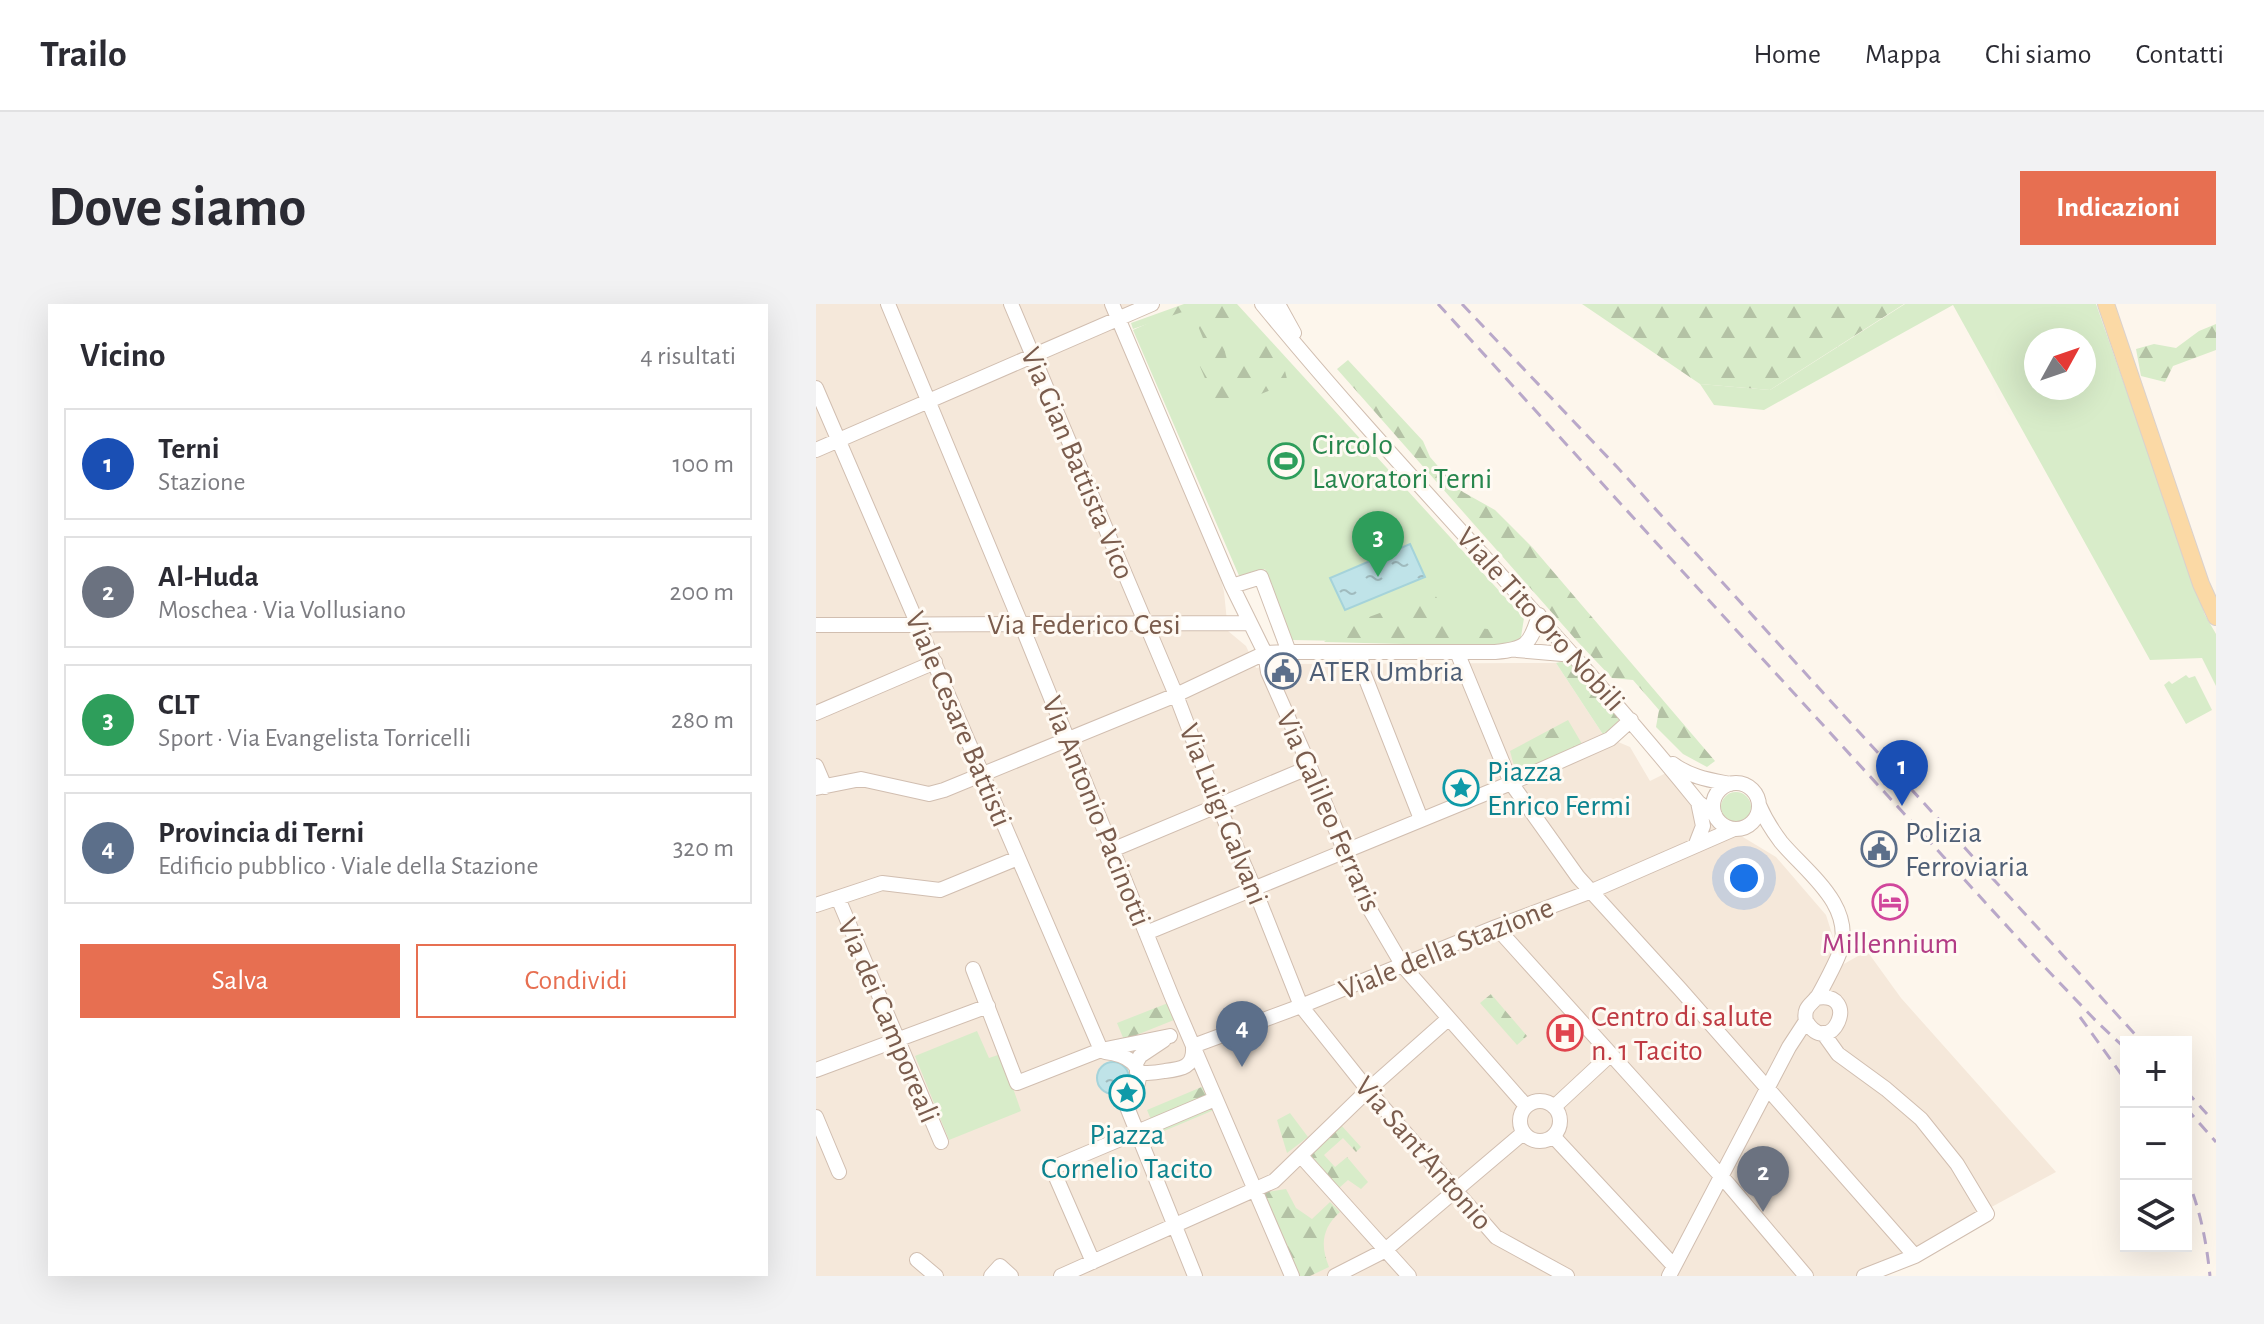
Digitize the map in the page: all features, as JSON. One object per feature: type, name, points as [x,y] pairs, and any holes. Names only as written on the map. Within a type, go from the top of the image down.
[{"type":"main road","points":[[2106,304],[2201,584],[2216,617]]},
{"type":"street","name":"Via Antonio Pacinotti","points":[[888,304],[1193,1046]]},
{"type":"street","name":"Via Gian Battista Vico","points":[[1011,304],[1144,623]]},
{"type":"street","points":[[816,450],[1033,356],[1115,311],[1152,304]]},
{"type":"street","points":[[1250,304],[1314,368]]},
{"type":"street","name":"Viale Tito Oro Nobili","points":[[1262,304],[1314,368],[1631,720],[1698,802],[1715,815]]},
{"type":"street","points":[[1278,304],[1314,368]]},
{"type":"street","name":"Via Galileo Ferraris","points":[[1115,311],[1248,623],[1265,653],[1268,672],[1366,903],[1403,966],[1526,1106]]},
{"type":"street","name":"Viale Cesare Battisti","points":[[816,388],[1101,1050]]},
{"type":"street","points":[[1232,586],[1261,577],[1289,652]]},
{"type":"street","points":[[1517,650],[1528,641],[1539,615]]},
{"type":"street","name":"Via Luigi Galvani","points":[[1144,623],[1301,1006]]},
{"type":"street","name":"Via Federico Cesi","points":[[816,625],[1248,623]]},
{"type":"street","points":[[816,766],[820,788],[861,779],[929,794],[1176,695],[1265,653],[1517,650],[1574,655]]},
{"type":"street","points":[[1457,652],[1511,783],[1578,877],[1915,1256]]},
{"type":"street","points":[[1361,653],[1362,669],[1421,819]]},
{"type":"street","points":[[816,713],[935,662]]},
{"type":"street","points":[[1146,933],[1511,783],[1610,739],[1631,720]]},
{"type":"street","name":"Viale Tito Oro Nobili","points":[[1660,754],[1682,770],[1730,784]]},
{"type":"street","points":[[1112,850],[1310,767]]},
{"type":"street","points":[[1783,845],[1764,833],[1723,824],[1715,815],[1714,799],[1723,787],[1744,785],[1755,793],[1768,825],[1808,869],[1840,916],[1843,934],[1840,952],[1816,998],[1808,1005],[1805,1016],[1838,1054],[1921,1119],[1957,1164],[1987,1214],[1915,1256],[1864,1276]]},
{"type":"street","points":[[1696,844],[1703,826],[1698,802]]},
{"type":"street","points":[[1738,828],[1755,819],[1759,805]]},
{"type":"street","name":"Viale della Stazione","points":[[1193,1046],[1592,891],[1738,828]]},
{"type":"street","points":[[816,905],[882,883],[940,890],[1018,858]]},
{"type":"street","name":"Via dei Camporeali","points":[[838,898],[941,1142]]},
{"type":"street","points":[[1496,927],[1721,1176],[1806,1276]]},
{"type":"street","points":[[1553,1136],[1671,1271],[1789,1047],[1815,1029],[1832,1031],[1840,1021],[1832,988],[1832,967]]},
{"type":"street","points":[[973,969],[1017,1083],[1101,1050],[1170,1036],[1186,1037],[1193,1046],[1292,1276]]},
{"type":"street","points":[[1816,998],[1830,999],[1836,1003]]},
{"type":"street","points":[[816,1070],[988,1006]]},
{"type":"street","name":"Via Sant'Antonio","points":[[1301,1006],[1368,1090],[1496,1237],[1567,1276]]},
{"type":"street","points":[[1061,1276],[1274,1181],[1368,1090],[1448,1019]]},
{"type":"street","points":[[1170,1036],[1140,1056],[1136,1068],[1137,1085],[1126,1104],[1195,1276]]},
{"type":"street","points":[[1101,1050],[1126,1056],[1136,1068],[1148,1074],[1186,1067],[1193,1058],[1193,1046]]},
{"type":"street","points":[[1554,1107],[1610,1055]]},
{"type":"street","points":[[1093,1262],[1052,1168],[1215,1099]]},
{"type":"street","points":[[1542,1100],[1554,1107],[1560,1118],[1553,1136],[1541,1141],[1523,1133],[1519,1120],[1526,1106],[1542,1100]]},
{"type":"street","points":[[816,1117],[839,1172]]},
{"type":"street","points":[[1335,1276],[1384,1251],[1523,1133]]},
{"type":"street","points":[[1301,1156],[1409,1276]]},
{"type":"street","points":[[917,1260],[936,1276]]},
{"type":"street","points":[[991,1276],[1000,1266],[1011,1276]]},
{"type":"shaded area","points":[[816,304],[1141,304],[1114,317],[1217,563],[1228,631],[1246,646],[1256,668],[1283,664],[1556,663],[1604,736],[1630,747],[1650,781],[1666,773],[1708,816],[1776,857],[1826,915],[1842,965],[1867,951],[1901,998],[2056,1172],[1864,1276],[816,1276]]},
{"type":"green space","points":[[1184,304],[1228,304],[1243,319],[1223,344],[1227,360],[1260,336],[1283,363],[1288,383],[1219,411],[1192,348],[1205,343],[1191,309],[1133,329],[1131,323]]},
{"type":"green space","name":"Circolo Lavoratori Terni","points":[[1191,304],[1237,304],[1524,618],[1521,637],[1509,644],[1292,640],[1265,569],[1240,578],[1133,330]]},
{"type":"green space","points":[[1582,304],[1904,304],[1770,390],[1700,384]]},
{"type":"green space","points":[[1905,304],[2096,304],[2205,615],[2216,634],[2216,686],[2202,658],[2150,660],[1953,305],[1764,410],[1714,405],[1700,384],[1770,390]]},
{"type":"green space","points":[[2216,324],[2216,350],[2173,366],[2165,382],[2141,376],[2136,349],[2154,344],[2176,348],[2199,331]]},
{"type":"green space","points":[[1348,360],[1423,441],[1430,457],[1449,479],[1463,492],[1495,510],[1533,548],[1715,761],[1707,767],[1683,754],[1656,727],[1659,710],[1633,680],[1612,678],[1577,641],[1337,369]]},
{"type":"green space","points":[[1434,593],[1455,629],[1466,626],[1516,633],[1523,647],[1324,642],[1337,630],[1350,624]]},
{"type":"green space","points":[[1572,659],[1620,719],[1604,736],[1556,663]]},
{"type":"green space","points":[[2186,675],[2189,678],[2195,676],[2212,710],[2186,724],[2164,685],[2169,681],[2172,684]]},
{"type":"green space","points":[[1568,720],[1585,749],[1518,781],[1510,751]]},
{"type":"green space","points":[[1736,792],[1747,796],[1751,807],[1747,818],[1736,822],[1725,818],[1721,807],[1725,796]]},
{"type":"green space","points":[[1491,994],[1527,1036],[1517,1045],[1480,1003]]},
{"type":"green space","points":[[1168,1003],[1174,1020],[1124,1040],[1117,1023]]},
{"type":"green space","points":[[977,1031],[989,1058],[1001,1054],[1021,1111],[949,1140],[915,1056]]},
{"type":"green space","points":[[1204,1086],[1214,1110],[1157,1134],[1147,1110]]},
{"type":"green space","points":[[1290,1113],[1308,1137],[1287,1153],[1277,1120]]},
{"type":"green space","points":[[1341,1125],[1361,1147],[1356,1152],[1343,1138],[1324,1155],[1335,1167],[1347,1157],[1368,1182],[1361,1189],[1348,1180],[1339,1188],[1309,1153]]},
{"type":"green space","points":[[1286,1189],[1296,1208],[1312,1219],[1330,1202],[1340,1212],[1329,1224],[1324,1237],[1329,1267],[1310,1276],[1296,1276],[1261,1193]]},
{"type":"water","points":[[1410,544],[1425,577],[1345,610],[1330,578]]},
{"type":"water","points":[[1113,1062],[1124,1067],[1129,1078],[1124,1089],[1113,1094],[1102,1089],[1097,1078],[1102,1067]]},
{"type":"railway","points":[[1438,304],[2037,959],[2120,1043]]},
{"type":"railway","points":[[1462,304],[1618,468],[2137,1036]]},
{"type":"railway","points":[[2080,1017],[2120,1073]]},
{"type":"railway","points":[[2192,1098],[2207,1114]]},
{"type":"railway","points":[[2192,1115],[2216,1142]]},
{"type":"railway","points":[[2188,1180],[2202,1224],[2210,1276]]},
{"type":"place","name":"Circolo Lavoratori Terni","points":[[1286,461]]},
{"type":"place","name":"CLT","points":[[1378,577]]},
{"type":"place","name":"ATER Umbria","points":[[1283,671]]},
{"type":"place","name":"Piazza Enrico Fermi","points":[[1461,788]]},
{"type":"place","name":"Terni","points":[[1902,806]]},
{"type":"place","name":"Polizia Ferroviaria","points":[[1879,849]]},
{"type":"place","name":"Millennium","points":[[1890,902]]},
{"type":"place","name":"Centro di salute n. 1 Tacito","points":[[1565,1033]]},
{"type":"place","name":"Provincia di Terni","points":[[1242,1067]]},
{"type":"place","name":"Piazza Cornelio Tacito","points":[[1127,1093]]},
{"type":"place","name":"Al-Huda","points":[[1763,1212]]}]
